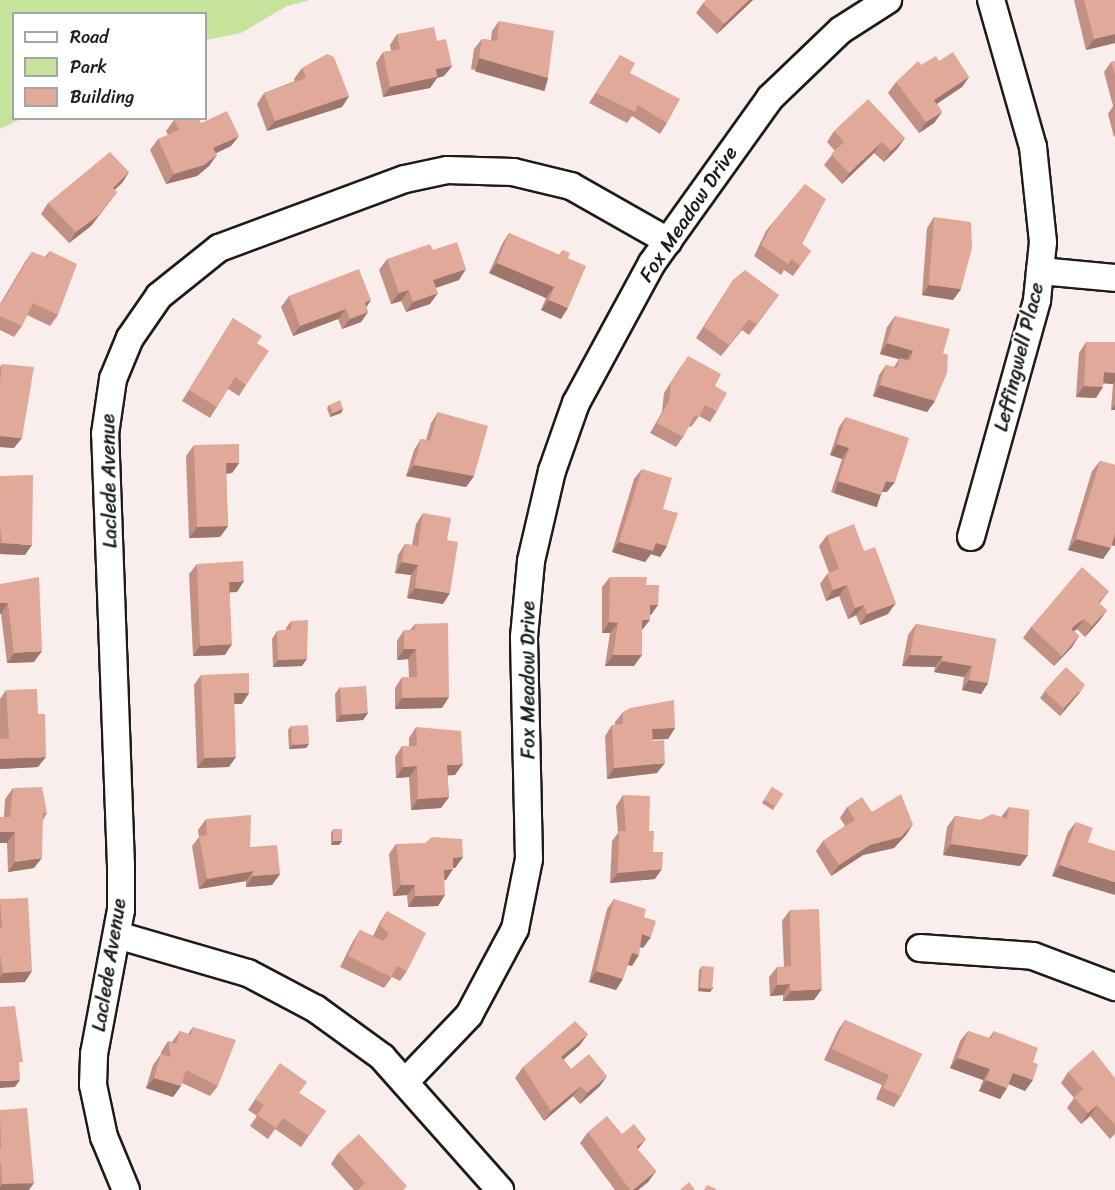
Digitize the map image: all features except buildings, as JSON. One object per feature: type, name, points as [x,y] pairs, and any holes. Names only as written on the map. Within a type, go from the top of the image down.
[{"type":"street","name":"Fox Meadow Drive","points":[[406,1081],[469,1016],[515,929],[529,859],[524,637],[536,537],[576,403],[606,342],[668,241],[770,98],[842,30],[888,0]]},
{"type":"street","name":"Leffingwell Place","points":[[971,537],[1023,360],[1040,271],[1043,242],[1033,147],[991,0]]},
{"type":"street","name":"Laclede Avenue","points":[[126,1190],[104,1137],[93,1085],[94,1054],[117,935],[121,866],[105,435],[113,379],[145,313],[181,275],[219,248],[405,179],[447,170],[513,172],[562,184],[668,241]]},
{"type":"street","points":[[1040,271],[1115,278]]},
{"type":"street","points":[[117,935],[196,954],[268,983],[349,1032],[406,1081],[500,1190]]},
{"type":"street","points":[[920,948],[1033,956],[1115,987]]},
{"type":"green space","points":[[0,0],[310,0],[287,6],[241,33],[207,40],[207,12],[12,12],[12,120],[19,120],[0,129]]}]
